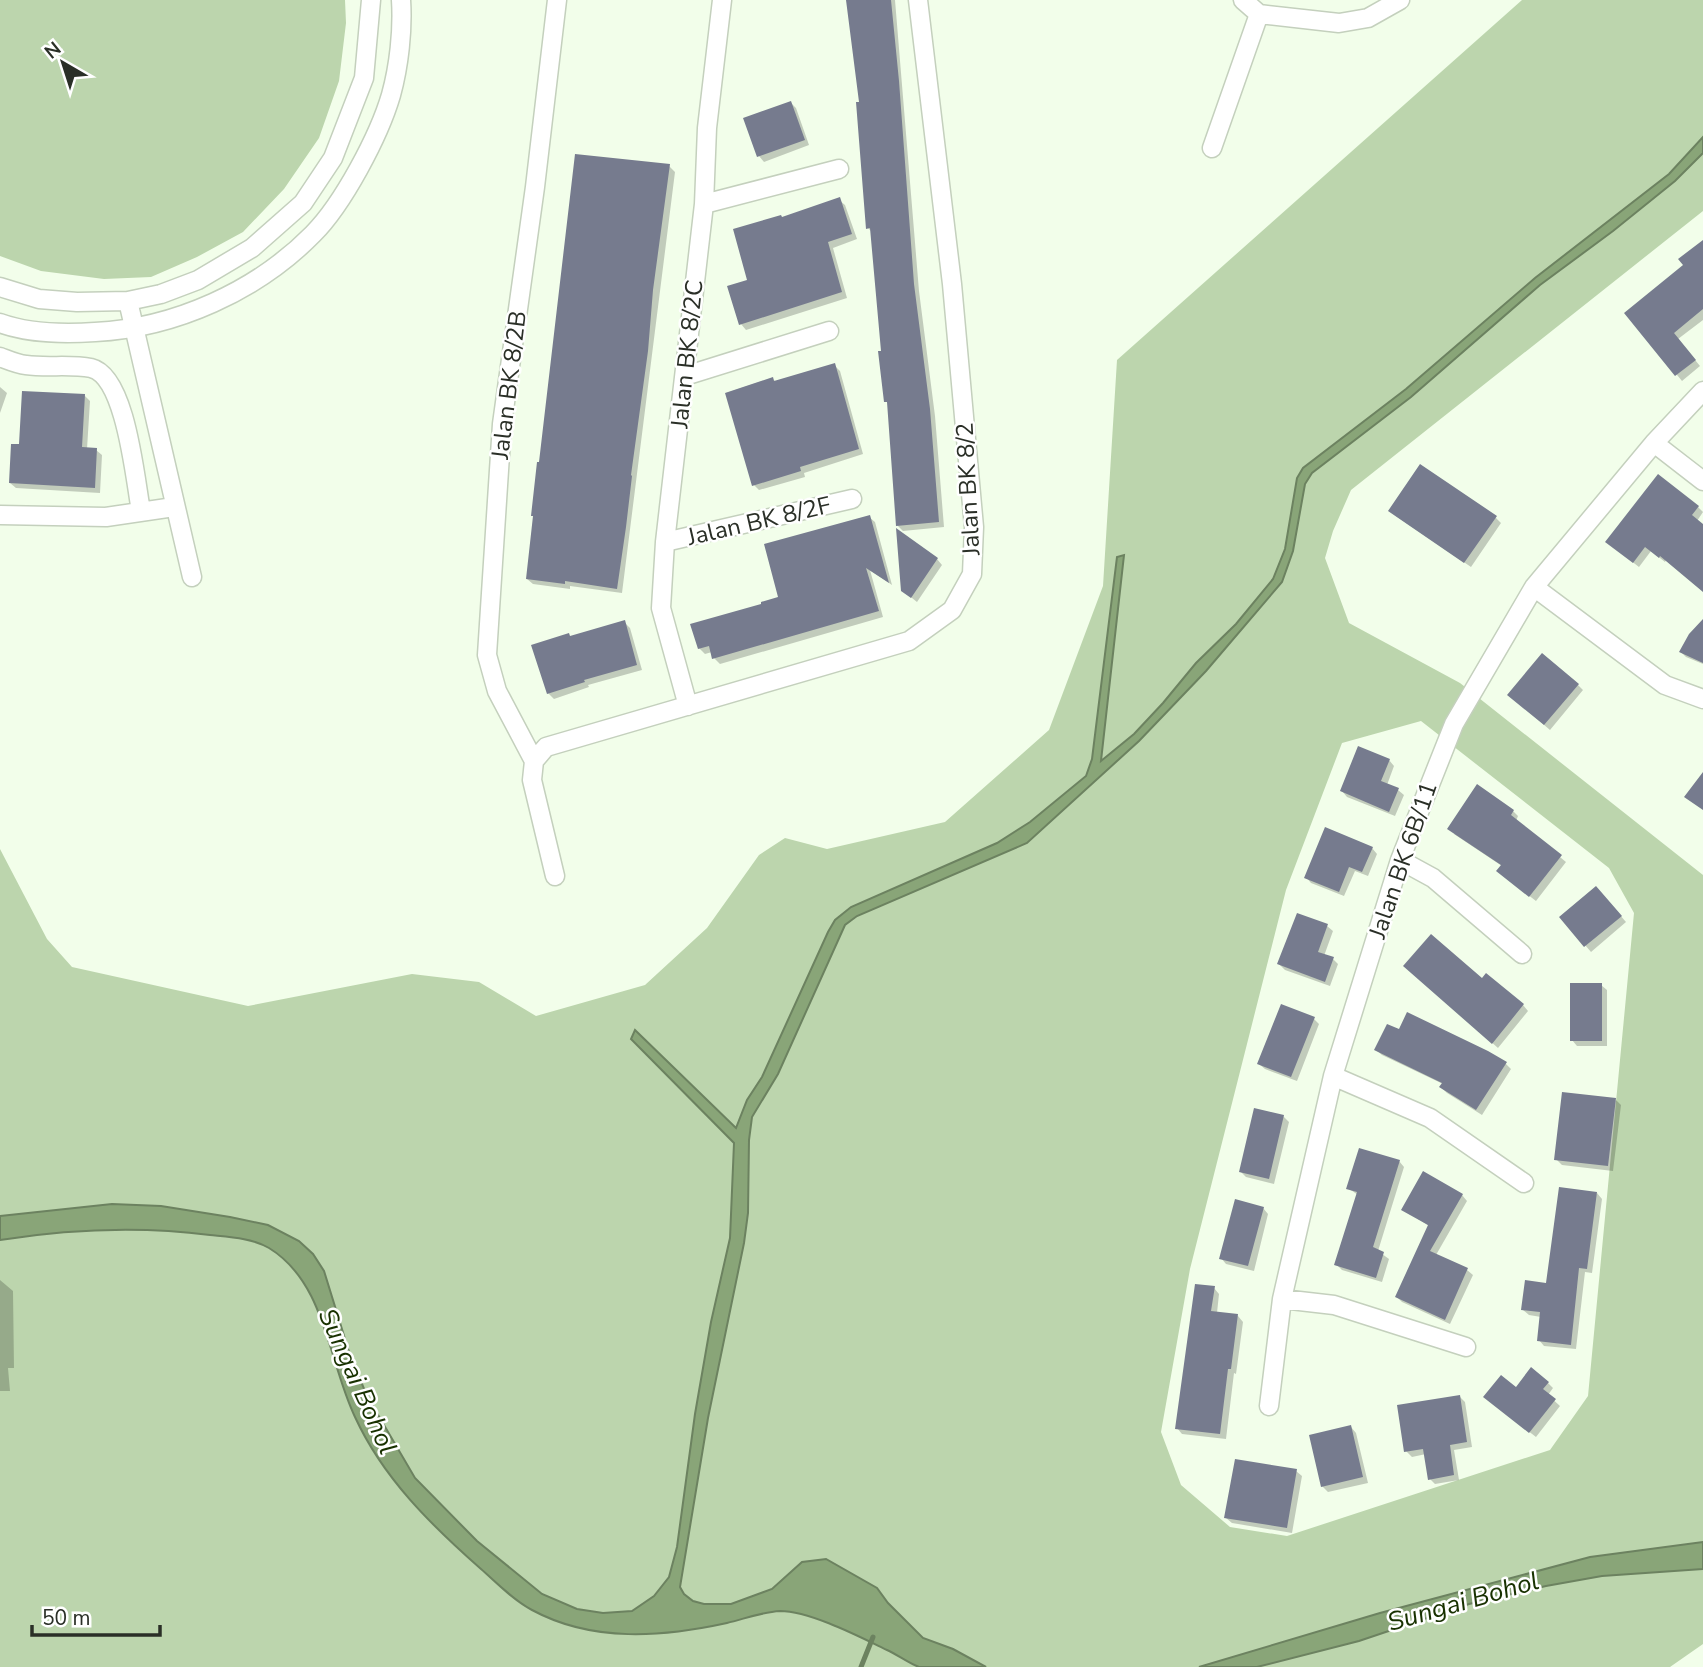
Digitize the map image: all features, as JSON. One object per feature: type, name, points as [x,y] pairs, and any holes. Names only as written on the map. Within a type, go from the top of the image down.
[{"type":"street","points":[[0,287],[39,299],[77,302],[128,301],[161,294],[198,279],[252,248],[303,203],[332,158],[364,78],[372,0]]},
{"type":"street","points":[[0,323],[59,334],[134,328],[177,317],[232,294],[275,267],[314,233],[339,200],[369,149],[391,96],[398,56],[401,0]]},
{"type":"street","name":"Jalan BK 8/2B","points":[[534,761],[497,691],[488,654],[502,424],[535,187],[556,0]]},
{"type":"street","name":"Jalan BK 8/2C","points":[[688,706],[661,608],[665,542],[704,204],[708,128],[722,0]]},
{"type":"street","name":"Jalan BK 8/2","points":[[534,761],[546,747],[909,641],[952,610],[972,574],[974,527],[952,284],[918,0]]},
{"type":"street","points":[[1243,0],[1259,14],[1339,23],[1368,18],[1400,0]]},
{"type":"street","points":[[1212,148],[1259,14]]},
{"type":"street","points":[[704,204],[839,169]]},
{"type":"street","points":[[128,301],[192,577]]},
{"type":"street","points":[[685,376],[829,331]]},
{"type":"street","points":[[0,357],[24,365],[100,370],[116,392],[141,511]]},
{"type":"street","name":"Jalan BK 6B/11","points":[[1269,1406],[1283,1299],[1333,1076],[1400,860],[1454,724],[1534,587],[1654,443],[1703,391]]},
{"type":"street","points":[[1654,443],[1703,481]]},
{"type":"street","name":"Jalan BK 8/2F","points":[[665,542],[852,499]]},
{"type":"street","points":[[0,515],[106,517],[174,507]]},
{"type":"street","points":[[1534,587],[1665,685],[1703,699]]},
{"type":"street","points":[[534,761],[532,780],[555,876]]},
{"type":"street","points":[[1400,860],[1433,878],[1522,954]]},
{"type":"street","points":[[1333,1076],[1430,1118],[1524,1183]]},
{"type":"street","points":[[1283,1299],[1334,1305],[1466,1347]]},
{"type":"shaded area","points":[[0,0],[345,0],[346,23],[339,81],[319,138],[284,189],[243,232],[197,257],[151,277],[104,279],[41,271],[0,256]]},
{"type":"shaded area","points":[[1522,0],[1703,0],[1703,211],[1351,490],[1333,531],[1325,558],[1349,623],[1460,683],[1703,875],[1703,1644],[1670,1667],[0,1667],[0,849],[47,939],[72,967],[248,1006],[412,974],[479,982],[536,1016],[645,985],[707,928],[759,855],[785,838],[827,849],[945,822],[1049,730],[1103,586],[1117,360]],"holes":[[[1421,721],[1609,868],[1634,913],[1588,1396],[1550,1450],[1287,1536],[1230,1527],[1181,1485],[1161,1432],[1190,1269],[1286,890],[1342,743]]]},
{"type":"water","name":"Sungai Bohol","points":[[1703,137],[1703,153],[1675,181],[1540,285],[1411,397],[1312,473],[1305,484],[1293,551],[1282,582],[1206,671],[1139,741],[1027,843],[857,916],[845,925],[778,1074],[752,1117],[744,1243],[708,1418],[680,1587],[693,1601],[704,1604],[731,1604],[772,1589],[802,1562],[826,1559],[877,1588],[923,1638],[953,1649],[986,1667],[919,1667],[835,1626],[792,1612],[760,1614],[703,1628],[653,1634],[604,1632],[555,1621],[525,1606],[505,1591],[427,1518],[394,1480],[366,1439],[355,1417],[323,1325],[303,1281],[288,1263],[269,1248],[240,1238],[157,1230],[78,1231],[0,1240],[0,1216],[112,1204],[161,1206],[230,1217],[268,1225],[299,1241],[313,1254],[324,1271],[350,1355],[367,1396],[415,1478],[477,1541],[542,1594],[577,1609],[603,1613],[632,1611],[654,1596],[669,1577],[677,1547],[695,1414],[711,1322],[730,1238],[734,1143],[631,1039],[635,1030],[736,1128],[747,1100],[762,1077],[835,920],[851,907],[997,843],[1030,822],[1086,776],[1092,759],[1117,557],[1124,555],[1101,761],[1134,734],[1196,663],[1236,624],[1273,579],[1285,549],[1297,478],[1303,468],[1406,389],[1535,278],[1669,174]]},
{"type":"water","name":"Sungai Bohol","points":[[1703,1542],[1703,1569],[1602,1576],[1546,1586],[1469,1604],[1359,1641],[1257,1667],[1199,1667],[1380,1613],[1590,1557]]},
{"type":"building","points":[[846,0],[891,0],[914,284],[930,409],[939,522],[896,526],[887,402],[884,402],[878,351],[881,351],[870,228],[866,229],[856,102],[859,102]]},
{"type":"building","points":[[791,101],[805,140],[757,157],[743,118]]},
{"type":"building","points":[[575,154],[670,164],[617,589],[565,581],[565,584],[526,579],[537,462]]},
{"type":"building","points":[[840,197],[852,234],[828,242],[842,292],[739,325],[727,286],[747,280],[733,229],[781,215],[782,217]]},
{"type":"building","points":[[1703,240],[1703,309],[1674,333],[1696,360],[1675,376],[1624,313],[1683,265],[1678,259]]},
{"type":"building","points":[[835,363],[859,449],[800,467],[801,471],[752,486],[725,393],[773,377],[774,381]]},
{"type":"building","points":[[22,391],[85,394],[82,447],[97,448],[95,488],[9,483],[11,444],[19,444]]},
{"type":"building","points":[[1420,464],[1497,516],[1464,563],[1388,511]]},
{"type":"building","points":[[1658,474],[1699,506],[1692,515],[1703,524],[1703,592],[1645,547],[1633,563],[1605,542]]},
{"type":"building","points":[[870,515],[889,583],[866,568],[879,611],[712,659],[709,646],[698,649],[690,624],[778,597],[764,544]]},
{"type":"building","points":[[896,528],[938,558],[911,598],[901,591]]},
{"type":"building","points":[[1703,619],[1703,663],[1679,652],[1689,634]]},
{"type":"building","points":[[625,620],[637,665],[547,694],[531,645]]},
{"type":"building","points":[[1542,653],[1579,684],[1544,725],[1507,695]]},
{"type":"building","points":[[1358,746],[1390,759],[1381,781],[1399,788],[1389,812],[1340,791]]},
{"type":"building","points":[[1703,772],[1703,810],[1684,797]]},
{"type":"building","points":[[1477,784],[1514,810],[1511,815],[1562,855],[1529,897],[1496,871],[1501,865],[1447,829]]},
{"type":"building","points":[[1325,827],[1373,847],[1362,872],[1349,867],[1339,892],[1304,878]]},
{"type":"building","points":[[1596,886],[1622,916],[1584,947],[1559,917]]},
{"type":"building","points":[[1297,913],[1328,924],[1318,952],[1334,957],[1325,982],[1277,964]]},
{"type":"building","points":[[1431,934],[1482,978],[1486,973],[1524,1004],[1492,1044],[1403,966]]},
{"type":"building","points":[[1570,983],[1602,983],[1602,1041],[1570,1041]]},
{"type":"building","points":[[1281,1004],[1315,1017],[1291,1077],[1257,1064]]},
{"type":"building","points":[[1407,1012],[1507,1062],[1476,1110],[1439,1087],[1442,1083],[1374,1050],[1387,1024],[1399,1029]]},
{"type":"building","points":[[1562,1092],[1616,1098],[1608,1166],[1554,1160]]},
{"type":"building","points":[[1254,1108],[1284,1115],[1269,1179],[1239,1172]]},
{"type":"building","points":[[1359,1148],[1400,1160],[1373,1247],[1384,1252],[1376,1278],[1334,1265],[1357,1192],[1346,1189]]},
{"type":"building","points":[[1423,1171],[1463,1194],[1430,1251],[1468,1268],[1445,1320],[1395,1297],[1428,1225],[1401,1210]]},
{"type":"building","points":[[1559,1187],[1597,1192],[1587,1269],[1579,1268],[1571,1345],[1537,1341],[1540,1312],[1521,1310],[1525,1280],[1546,1283]]},
{"type":"building","points":[[1235,1199],[1264,1207],[1248,1266],[1219,1259]]},
{"type":"building","points":[[1195,1284],[1215,1286],[1211,1311],[1238,1314],[1220,1434],[1175,1429]]},
{"type":"building","points":[[1531,1367],[1549,1382],[1543,1389],[1556,1399],[1529,1433],[1483,1397],[1501,1375],[1516,1387]]},
{"type":"building","points":[[1460,1395],[1467,1442],[1450,1445],[1454,1475],[1428,1480],[1423,1449],[1404,1452],[1397,1405]]},
{"type":"building","points":[[1351,1425],[1363,1477],[1321,1487],[1309,1435]]},
{"type":"building","points":[[1235,1459],[1297,1469],[1287,1528],[1224,1518]]},
{"type":"waterway","points":[[861,1667],[873,1637]]}]
